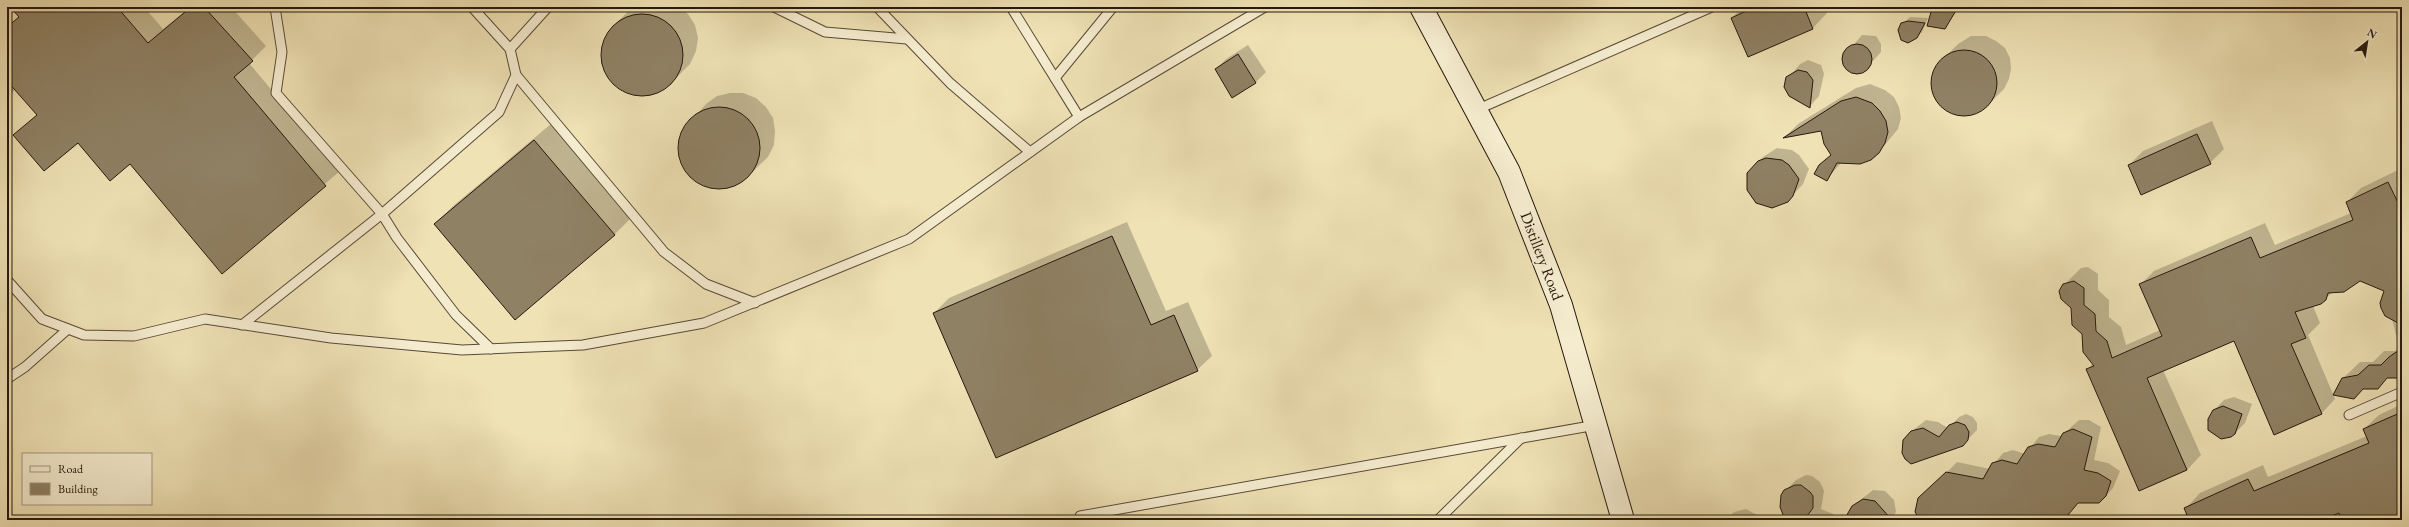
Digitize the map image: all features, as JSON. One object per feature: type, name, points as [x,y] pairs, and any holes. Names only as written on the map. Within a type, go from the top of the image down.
[{"type":"street","name":"Distillery Road","points":[[1421,7],[1509,172],[1561,305],[1623,520]]},
{"type":"lane","points":[[276,7],[282,52],[276,94],[382,214],[397,238],[456,315],[491,349]]},
{"type":"lane","points":[[472,7],[510,49],[516,75],[664,252],[706,284],[755,302]]},
{"type":"lane","points":[[510,49],[548,7]]},
{"type":"lane","points":[[774,7],[825,32],[907,40]]},
{"type":"lane","points":[[877,7],[907,40],[950,83],[1030,152]]},
{"type":"lane","points":[[1011,7],[1079,117]]},
{"type":"lane","points":[[1055,78],[1113,7]]},
{"type":"lane","points":[[7,280],[42,319],[84,335],[134,336],[204,319],[331,338],[462,350],[583,345],[704,324],[909,239],[1079,117],[1265,7]]},
{"type":"lane","points":[[1476,110],[1712,7]]},
{"type":"lane","points":[[242,325],[382,214],[499,112],[516,75]]},
{"type":"lane","points":[[7,379],[25,367],[68,329]]},
{"type":"lane","points":[[2349,415],[2402,392]]},
{"type":"lane","points":[[1080,516],[1596,425]]},
{"type":"lane","points":[[1438,520],[1521,438]]},
{"type":"building","points":[[10,7],[117,7],[148,43],[191,7],[204,7],[253,61],[234,77],[326,186],[222,274],[130,164],[110,181],[78,143],[44,171],[13,135],[37,115],[7,81],[7,27],[19,17]]},
{"type":"building","points":[[1755,7],[1804,7],[1813,29],[1748,57],[1731,18]]},
{"type":"building","points":[[1937,7],[1958,7],[1945,29],[1927,26],[1931,12]]},
{"type":"building","points":[[634,14],[650,14],[665,21],[676,32],[683,47],[683,63],[680,71],[671,84],[658,93],[650,96],[634,96],[619,89],[608,78],[601,63],[601,47],[608,32],[619,21]]},
{"type":"building","points":[[1908,21],[1925,23],[1917,38],[1908,43],[1901,40],[1898,30],[1901,23]]},
{"type":"building","points":[[1857,44],[1868,48],[1872,59],[1868,70],[1857,74],[1846,70],[1842,59],[1846,48]]},
{"type":"building","points":[[1964,50],[1977,53],[1987,60],[1994,70],[1997,83],[1994,96],[1987,106],[1977,113],[1964,116],[1951,113],[1941,106],[1934,96],[1931,83],[1934,70],[1941,60],[1951,53]]},
{"type":"building","points":[[1238,54],[1256,83],[1232,98],[1215,69]]},
{"type":"building","points":[[1798,70],[1807,72],[1813,80],[1810,108],[1789,96],[1784,87],[1786,77]]},
{"type":"building","points":[[1856,97],[1872,103],[1880,111],[1886,121],[1888,132],[1885,143],[1879,153],[1871,160],[1860,164],[1837,163],[1827,181],[1814,174],[1819,165],[1831,155],[1824,144],[1821,131],[1783,138],[1841,101]]},
{"type":"building","points":[[711,107],[727,107],[742,114],[753,125],[760,140],[760,156],[757,164],[748,177],[735,186],[727,189],[711,189],[696,182],[685,171],[678,156],[678,140],[685,125],[696,114]]},
{"type":"building","points":[[2197,134],[2211,164],[2141,195],[2128,165]]},
{"type":"building","points":[[534,140],[615,235],[515,320],[434,224]]},
{"type":"building","points":[[1766,158],[1782,160],[1789,165],[1799,179],[1793,196],[1788,202],[1772,208],[1756,203],[1747,190],[1747,173],[1758,161]]},
{"type":"building","points":[[2388,182],[2402,211],[2402,325],[2385,316],[2380,303],[2384,291],[2360,281],[2344,292],[2328,293],[2326,300],[2321,304],[2295,312],[2306,338],[2291,344],[2322,414],[2274,435],[2234,341],[2147,378],[2187,470],[2139,491],[2086,369],[2094,366],[2083,352],[2082,334],[2072,325],[2071,308],[2061,299],[2059,291],[2063,284],[2074,281],[2084,288],[2084,305],[2095,314],[2096,331],[2107,341],[2112,358],[2162,336],[2139,284],[2251,237],[2260,258],[2353,220],[2346,202]]},
{"type":"building","points":[[1112,236],[1151,325],[1174,315],[1198,371],[996,458],[933,313]]},
{"type":"building","points":[[2402,348],[2402,378],[2387,378],[2378,389],[2363,389],[2354,399],[2333,395],[2342,378],[2358,375],[2369,365],[2381,365]]},
{"type":"building","points":[[2223,406],[2242,414],[2235,434],[2231,437],[2221,439],[2208,430],[2208,419],[2213,410]]},
{"type":"building","points":[[2402,412],[2402,520],[2342,520],[2339,513],[2322,520],[2189,520],[2184,508],[2248,479],[2254,491],[2369,443],[2363,429]]},
{"type":"building","points":[[1957,422],[1965,425],[1969,432],[1968,440],[1963,446],[1911,464],[1905,459],[1902,453],[1903,440],[1911,431],[1923,428],[1939,437],[1949,425]]},
{"type":"building","points":[[2073,429],[2092,437],[2084,470],[2098,473],[2111,481],[2106,496],[2099,503],[2078,503],[2068,515],[2058,520],[1920,520],[1915,512],[1918,498],[1946,472],[1983,479],[1992,463],[2002,460],[2017,464],[2028,447],[2038,444],[2055,447],[2063,433]]},
{"type":"building","points":[[1795,485],[1801,485],[1810,492],[1813,496],[1813,508],[1804,520],[1785,520],[1780,507],[1781,495],[1784,490]]},
{"type":"building","points":[[1863,499],[1875,501],[1892,520],[1844,520],[1852,506]]}]
